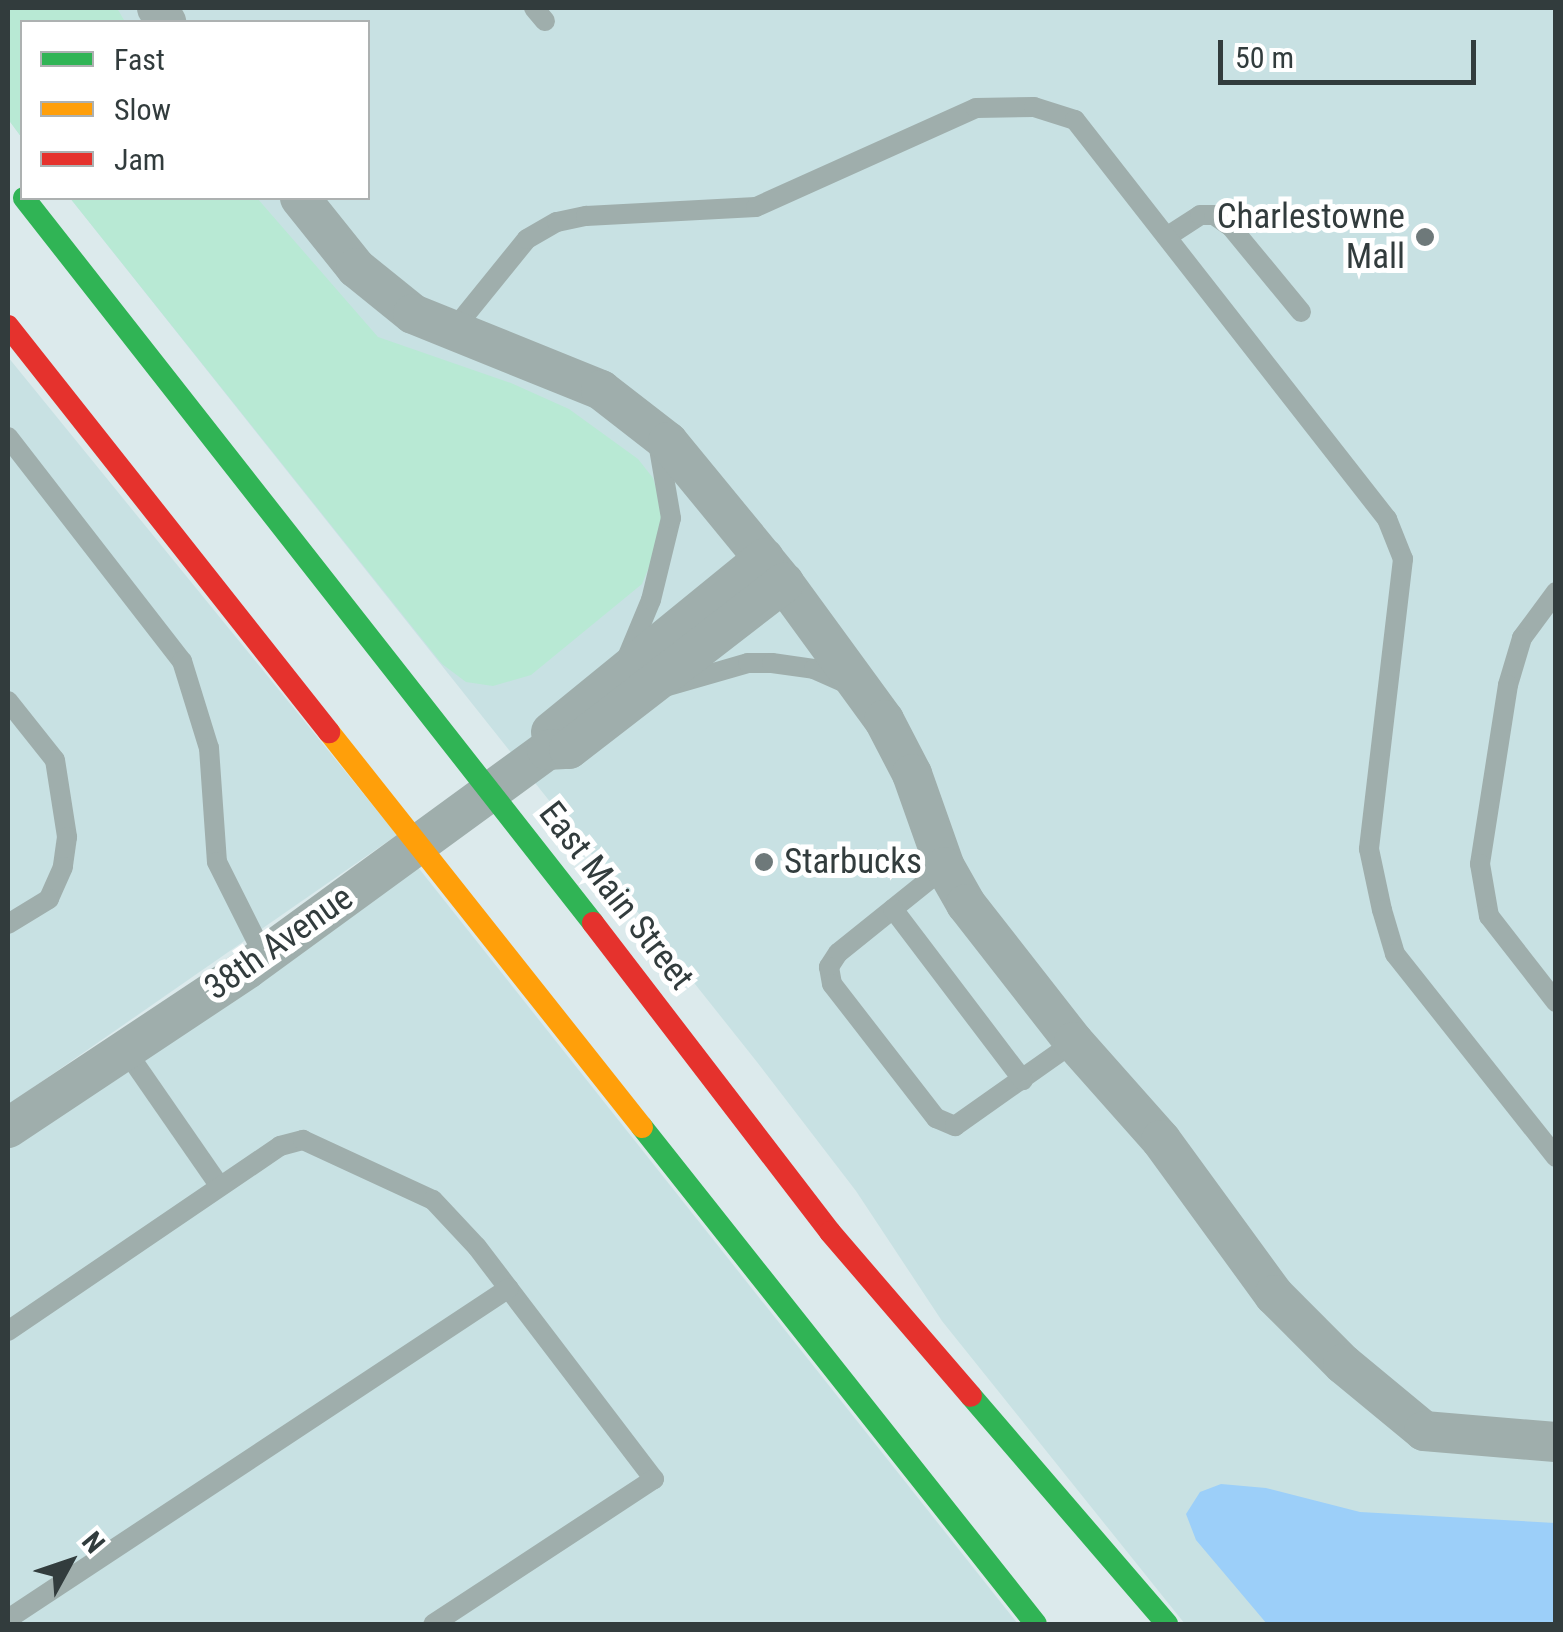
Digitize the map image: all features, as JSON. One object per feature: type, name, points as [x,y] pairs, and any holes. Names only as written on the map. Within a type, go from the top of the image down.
[{"type":"main road","name":"East Main Street","points":[[26,200],[491,790],[830,1232],[1167,1624]]},
{"type":"main road","points":[[8,326],[1036,1624]]},
{"type":"street","points":[[302,200],[356,268],[413,314],[601,390],[655,432],[774,570],[884,720],[912,774],[946,867],[966,904],[1074,1042],[1162,1140],[1274,1295],[1343,1364],[1424,1431],[1556,1442]]},
{"type":"street","name":"38th Avenue","points":[[8,1128],[264,956],[547,750],[569,749],[630,684],[774,570]]},
{"type":"lane","points":[[454,329],[500,268],[539,229],[586,216],[756,207],[976,108],[1034,107],[1075,120],[1386,519],[1402,559],[1370,849],[1382,910],[1395,954],[1556,1157]]},
{"type":"lane","points":[[1168,236],[1200,214],[1214,215],[1231,227],[1301,312]]},
{"type":"lane","points":[[655,432],[671,518],[630,684],[772,663],[814,669],[862,691]]},
{"type":"lane","points":[[8,437],[182,661],[209,748],[217,862],[264,956]]},
{"type":"lane","points":[[1556,592],[1522,638],[1508,685],[1480,864],[1488,916],[1556,1002]]},
{"type":"lane","points":[[8,701],[56,760],[67,837],[63,867],[48,898],[8,924]]},
{"type":"lane","points":[[946,867],[838,952],[829,967],[832,984],[936,1118],[956,1126],[1074,1042]]},
{"type":"lane","points":[[893,909],[1023,1080]]},
{"type":"lane","points":[[124,1048],[218,1184]]},
{"type":"lane","points":[[8,1331],[218,1184],[280,1146],[303,1140],[433,1200],[509,1288],[654,1478],[434,1624]]},
{"type":"lane","points":[[8,1619],[509,1288]]},
{"type":"shaded area","name":"Charlestowne Mall","points":[[8,8],[1555,8],[1555,1624],[1185,1624],[942,1321],[856,1191],[757,1062],[72,200],[370,200],[370,20],[20,20],[20,135],[8,119]]},
{"type":"shaded area","points":[[8,357],[397,835],[8,1105]]},
{"type":"shaded area","points":[[417,866],[1018,1624],[8,1624],[8,1145]]},
{"type":"green space","points":[[8,8],[117,8],[124,20],[20,20],[20,135],[8,119]]},
{"type":"green space","points":[[72,200],[259,200],[378,337],[511,383],[569,409],[638,459],[653,478],[662,506],[664,531],[642,584],[531,675],[493,686],[466,682],[442,664]]},
{"type":"water","points":[[1221,1484],[1266,1488],[1360,1512],[1555,1523],[1555,1624],[1267,1624],[1196,1540],[1186,1514],[1200,1492]]},
{"type":"traffic: fast","points":[[26,200],[593,923]]},
{"type":"traffic: fast","points":[[642,1127],[1036,1624]]},
{"type":"traffic: fast","points":[[971,1396],[1167,1624]]},
{"type":"traffic: slow","points":[[329,732],[642,1127]]},
{"type":"traffic: jam","points":[[8,326],[329,732]]},
{"type":"traffic: jam","points":[[593,923],[830,1232],[971,1396]]},
{"type":"place","name":"Charlestowne Mall","points":[[1425,237]]},
{"type":"place","name":"Starbucks","points":[[764,862]]}]
